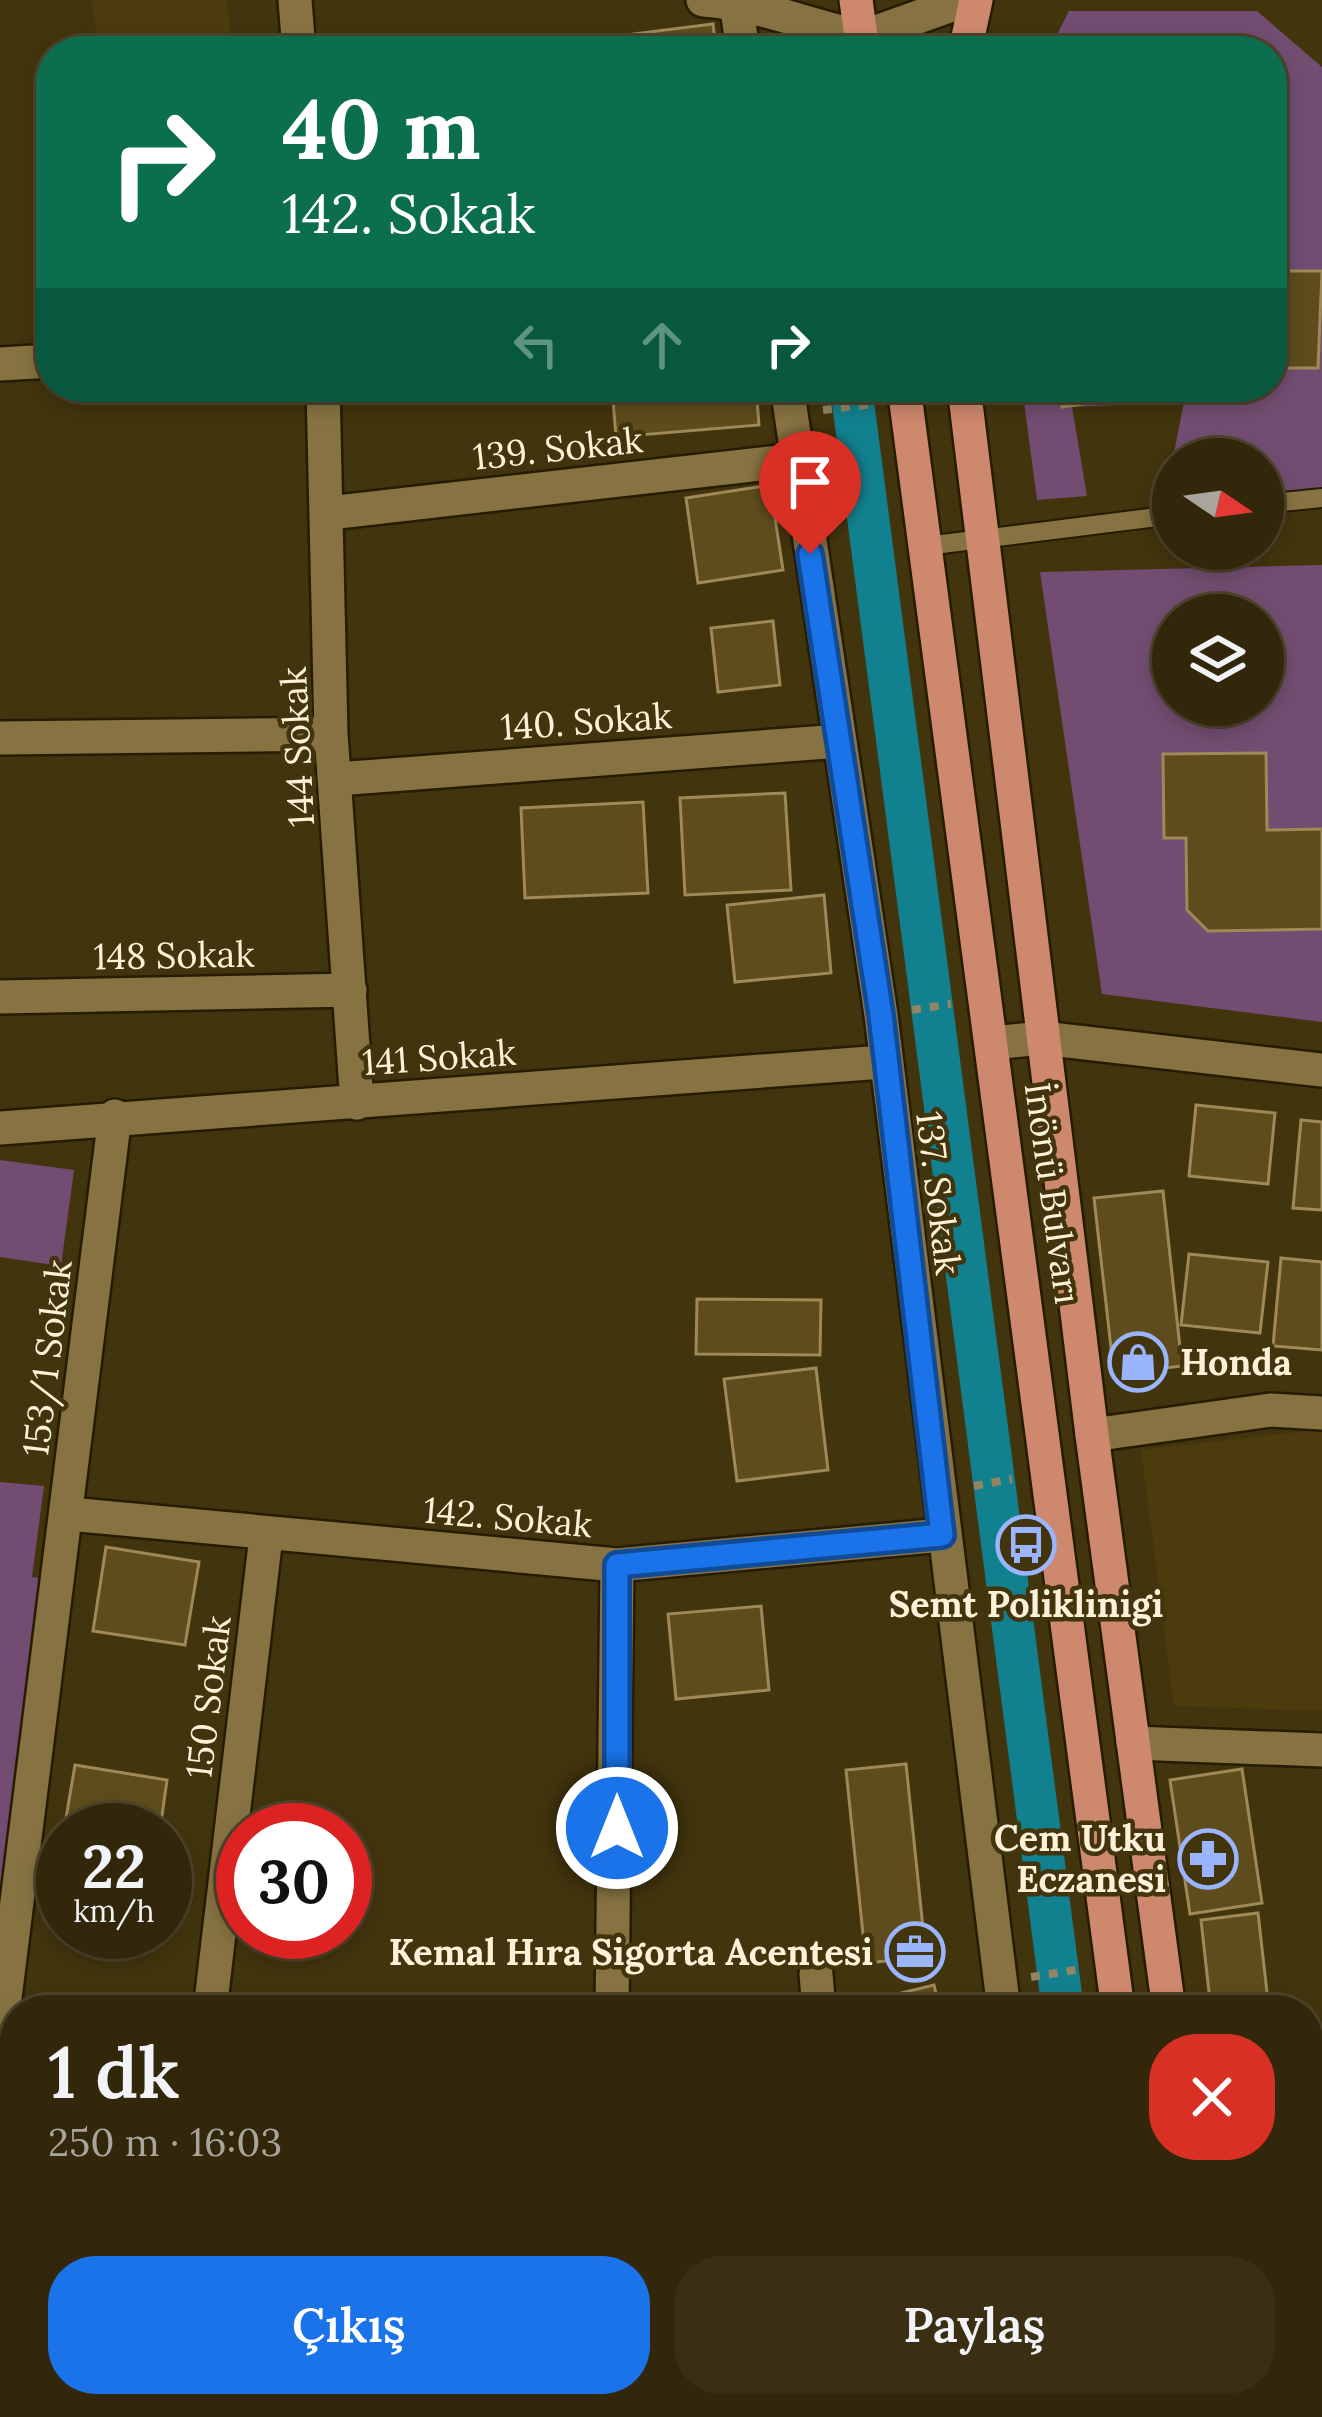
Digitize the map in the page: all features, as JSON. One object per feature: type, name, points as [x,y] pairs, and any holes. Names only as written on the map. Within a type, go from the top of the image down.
[{"type":"main road","points":[[856,0],[861,36]]},
{"type":"main road","points":[[968,36],[976,0]]},
{"type":"main road","name":"İnönü Bulvarı","points":[[892,402],[926,546],[1116,1995]]},
{"type":"main road","name":"İnönü Bulvarı","points":[[966,402],[1092,1435],[1167,1995]]},
{"type":"street","points":[[295,0],[298,36]]},
{"type":"street","points":[[881,36],[966,0]]},
{"type":"street","points":[[720,1],[836,36]]},
{"type":"street","points":[[720,1],[736,36]]},
{"type":"street","points":[[0,364],[36,362]]},
{"type":"street","name":"144 Sokak","points":[[324,402],[331,734],[357,1102]]},
{"type":"street","name":"137. Sokak","points":[[789,402],[881,1015],[883,1062],[1002,1995]]},
{"type":"street","name":"139. Sokak","points":[[329,513],[796,460]]},
{"type":"street","points":[[0,738],[331,734]]},
{"type":"street","name":"140. Sokak","points":[[337,779],[840,741]]},
{"type":"street","name":"148 Sokak","points":[[0,998],[350,990]]},
{"type":"street","points":[[993,1043],[1042,1038],[1322,1070]]},
{"type":"street","name":"141 Sokak","points":[[0,1128],[883,1062]]},
{"type":"street","name":"153/1 Sokak","points":[[6,1995],[115,1116]]},
{"type":"street","points":[[1092,1435],[1270,1410],[1322,1413]]},
{"type":"street","name":"142. Sokak","points":[[69,1514],[266,1536],[617,1565],[942,1535]]},
{"type":"street","name":"150 Sokak","points":[[212,1995],[266,1536]]},
{"type":"street","points":[[612,1995],[617,1565]]},
{"type":"street","points":[[1133,1743],[1322,1750]]},
{"type":"street","points":[[816,1974],[818,1995]]},
{"type":"lane","points":[[1284,502],[1322,497]]},
{"type":"lane","points":[[926,546],[1152,518]]},
{"type":"path","points":[[816,411],[858,402]]},
{"type":"path","points":[[897,1013],[950,1004]]},
{"type":"path","points":[[959,1488],[1014,1479]]},
{"type":"path","points":[[1023,1978],[1077,1970]]},
{"type":"shaded area","points":[[92,0],[227,0],[231,36],[96,36]]},
{"type":"shaded area","points":[[1069,11],[1257,11],[1286,36],[1056,36]]},
{"type":"shaded area","points":[[1287,37],[1322,67],[1322,492],[1284,493],[1284,438],[1177,438],[1184,402],[1287,402]]},
{"type":"shaded area","points":[[1024,402],[1184,402],[1072,407],[1087,496],[1037,500]]},
{"type":"shaded area","points":[[1322,565],[1322,1022],[1102,994],[1040,572],[1284,570],[1284,566]]},
{"type":"shaded area","points":[[0,1160],[74,1170],[61,1266],[0,1257]]},
{"type":"shaded area","points":[[1322,1432],[1322,1711],[1174,1706],[1141,1450]]},
{"type":"shaded area","points":[[0,1482],[44,1486],[32,1577],[60,1581],[6,1995],[0,1995]]},
{"type":"building","points":[[713,24],[714,36],[618,36]]},
{"type":"building","points":[[1287,271],[1322,271],[1318,368],[1287,368]]},
{"type":"building","points":[[613,402],[757,402],[759,425],[616,437]]},
{"type":"building","points":[[770,485],[783,570],[698,583],[686,498]]},
{"type":"building","points":[[773,621],[780,685],[718,692],[711,628]]},
{"type":"building","points":[[1266,753],[1267,830],[1322,829],[1322,929],[1208,931],[1187,910],[1186,838],[1164,838],[1163,754]]},
{"type":"building","points":[[785,793],[791,890],[685,895],[680,798]]},
{"type":"building","points":[[643,802],[648,893],[525,898],[521,808]]},
{"type":"building","points":[[824,895],[831,973],[735,982],[727,905]]},
{"type":"building","points":[[1196,1105],[1275,1113],[1268,1184],[1189,1176]]},
{"type":"building","points":[[1301,1120],[1322,1122],[1322,1210],[1293,1208]]},
{"type":"building","points":[[1163,1191],[1182,1366],[1114,1374],[1094,1198]]},
{"type":"building","points":[[1189,1254],[1268,1262],[1260,1333],[1181,1325]]},
{"type":"building","points":[[1281,1258],[1322,1262],[1322,1350],[1273,1346]]},
{"type":"building","points":[[697,1299],[821,1300],[820,1355],[696,1354]]},
{"type":"building","points":[[816,1368],[828,1470],[737,1481],[724,1379]]},
{"type":"building","points":[[106,1547],[199,1562],[185,1645],[93,1631]]},
{"type":"building","points":[[761,1606],[769,1690],[676,1699],[668,1614]]},
{"type":"building","points":[[906,1764],[926,1957],[866,1963],[846,1770]]},
{"type":"building","points":[[75,1765],[167,1780],[164,1803],[69,1803]]},
{"type":"building","points":[[1242,1769],[1262,1903],[1190,1914],[1170,1780]]},
{"type":"building","points":[[1258,1913],[1267,1995],[1209,1995],[1201,1920]]},
{"type":"building","points":[[934,1985],[936,1995],[892,1995]]},
{"type":"waterway","points":[[853,402],[1061,1995]]},
{"type":"place","name":"Honda","points":[[1138,1362]]},
{"type":"place","name":"Semt Poliklinigi","points":[[1026,1545]]},
{"type":"place","name":"Cem Utku Eczanesi","points":[[1208,1859]]},
{"type":"place","name":"Kemal Hıra Sigorta Acentesi","points":[[915,1952]]},
{"type":"route","points":[[617,1828],[617,1565],[942,1535],[881,1015],[810,554]]}]
